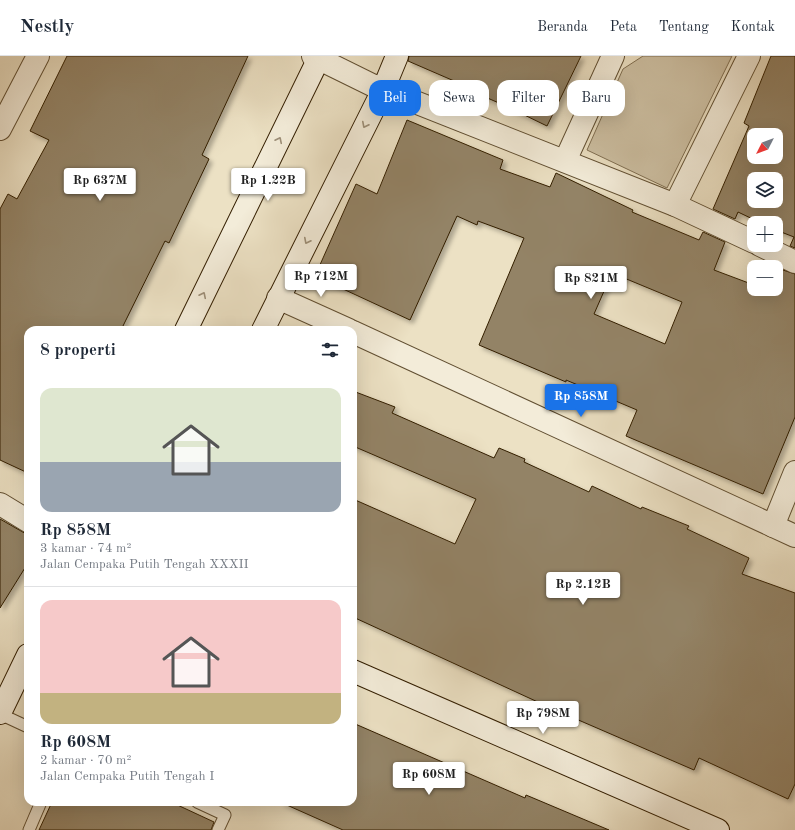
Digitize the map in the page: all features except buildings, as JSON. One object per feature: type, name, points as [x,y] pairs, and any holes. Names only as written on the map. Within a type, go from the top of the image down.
[{"type":"street","points":[[0,129],[6,101],[38,56]]},
{"type":"street","points":[[379,80],[397,56]]},
{"type":"street","points":[[565,161],[612,56]]},
{"type":"street","points":[[675,205],[749,56]]},
{"type":"street","points":[[188,326],[321,59],[369,83]]},
{"type":"street","points":[[265,326],[369,99]]},
{"type":"street","points":[[421,104],[675,205],[747,239]]},
{"type":"street","points":[[774,252],[795,262]]},
{"type":"street","points":[[278,298],[340,326]]},
{"type":"street","points":[[357,334],[795,536]]},
{"type":"street","points":[[773,526],[795,472]]},
{"type":"street","points":[[0,504],[24,519]]},
{"type":"street","points":[[5,716],[24,666]]},
{"type":"street","points":[[357,673],[718,830]]},
{"type":"lane","points":[[5,716],[24,725]]},
{"type":"lane","points":[[29,830],[39,806]]},
{"type":"lane","points":[[206,806],[226,815],[218,830]]},
{"type":"shaded area","points":[[643,56],[732,56],[667,188],[587,150],[602,116],[625,116],[625,80],[618,80],[623,69]]}]
